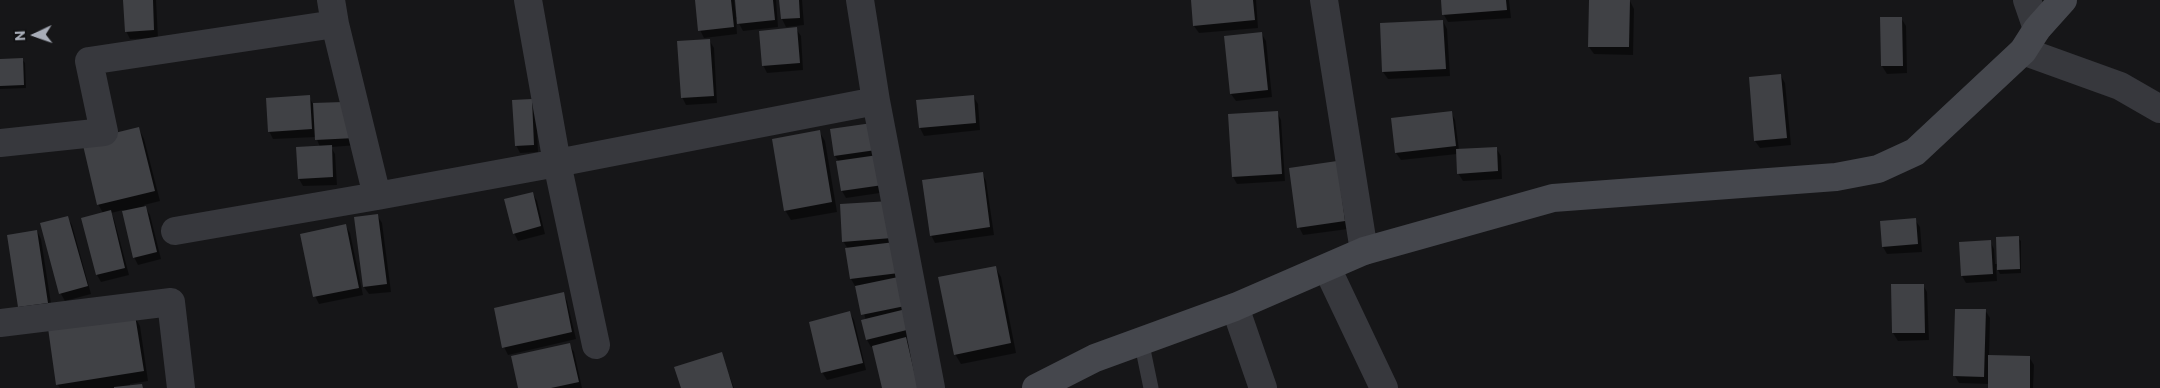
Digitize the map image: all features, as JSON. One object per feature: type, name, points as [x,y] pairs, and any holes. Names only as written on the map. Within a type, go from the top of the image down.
[{"type":"main road","points":[[1036,388],[1094,358],[1235,307],[1364,251],[1553,198],[1836,177],[1878,169],[1916,152],[2030,40],[2064,0]]},
{"type":"street","points":[[528,0],[557,163],[596,345]]},
{"type":"street","points":[[860,0],[876,101],[931,388]]},
{"type":"street","points":[[1324,0],[1364,251]]},
{"type":"street","points":[[2027,0],[2030,40],[2120,86],[2160,110]]},
{"type":"street","points":[[0,143],[104,132],[89,61],[333,12],[377,196]]},
{"type":"street","points":[[176,231],[557,163],[876,101]]},
{"type":"street","points":[[1327,268],[1384,388]]},
{"type":"street","points":[[0,323],[171,302],[181,388]]},
{"type":"street","points":[[1235,307],[1263,388]]},
{"type":"lane","points":[[1141,340],[1151,388]]},
{"type":"building","points":[[123,0],[153,0],[154,30],[125,32]]},
{"type":"building","points":[[695,0],[731,0],[734,27],[698,31]]},
{"type":"building","points":[[735,0],[773,0],[775,20],[737,24]]},
{"type":"building","points":[[779,0],[799,0],[800,18],[781,19]]},
{"type":"building","points":[[1191,0],[1253,0],[1255,20],[1193,26]]},
{"type":"building","points":[[1441,0],[1506,0],[1507,10],[1442,15]]},
{"type":"building","points":[[1589,0],[1630,0],[1629,47],[1588,47]]},
{"type":"building","points":[[1880,17],[1902,17],[1903,66],[1881,66]]},
{"type":"building","points":[[1443,20],[1446,69],[1382,72],[1380,23]]},
{"type":"building","points":[[797,27],[800,63],[762,66],[759,31]]},
{"type":"building","points":[[1262,32],[1268,90],[1230,94],[1224,36]]},
{"type":"building","points":[[710,39],[714,96],[681,98],[677,41]]},
{"type":"building","points":[[23,58],[24,85],[0,86],[0,59]]},
{"type":"building","points":[[1781,74],[1787,138],[1754,141],[1749,77]]},
{"type":"building","points":[[310,95],[312,129],[268,132],[266,98]]},
{"type":"building","points":[[974,95],[976,123],[919,128],[916,100]]},
{"type":"building","points":[[532,99],[534,145],[515,146],[512,100]]},
{"type":"building","points":[[343,102],[355,138],[315,140],[313,103]]},
{"type":"building","points":[[1278,111],[1282,174],[1232,177],[1228,114]]},
{"type":"building","points":[[1452,111],[1456,146],[1395,153],[1391,118]]},
{"type":"building","points":[[872,123],[876,150],[834,156],[830,129]]},
{"type":"building","points":[[139,127],[155,191],[97,205],[82,141]]},
{"type":"building","points":[[820,130],[832,202],[784,211],[772,139]]},
{"type":"building","points":[[332,145],[333,177],[298,179],[296,147]]},
{"type":"building","points":[[1497,147],[1498,171],[1457,174],[1456,149]]},
{"type":"building","points":[[885,154],[890,184],[841,191],[836,161]]},
{"type":"building","points":[[1337,161],[1345,221],[1297,228],[1289,168]]},
{"type":"building","points":[[983,172],[990,227],[930,236],[922,180]]},
{"type":"building","points":[[533,192],[541,226],[513,234],[504,199]]},
{"type":"building","points":[[890,201],[892,238],[842,242],[840,204]]},
{"type":"building","points":[[146,206],[157,252],[133,258],[122,211]]},
{"type":"building","points":[[111,210],[125,268],[96,275],[81,218]]},
{"type":"building","points":[[378,214],[387,284],[363,287],[354,217]]},
{"type":"building","points":[[68,216],[88,286],[59,294],[40,223]]},
{"type":"building","points":[[1916,218],[1918,244],[1882,247],[1880,221]]},
{"type":"building","points":[[346,224],[359,288],[313,297],[300,234]]},
{"type":"building","points":[[37,230],[48,303],[18,307],[7,235]]},
{"type":"building","points":[[2019,236],[2020,269],[1997,270],[1996,237]]},
{"type":"building","points":[[1991,240],[1993,274],[1961,276],[1959,242]]},
{"type":"building","points":[[895,242],[899,273],[850,279],[845,248]]},
{"type":"building","points":[[996,266],[1011,343],[954,355],[938,277]]},
{"type":"building","points":[[903,276],[910,305],[861,315],[855,286]]},
{"type":"building","points":[[1891,284],[1924,284],[1925,333],[1892,333]]},
{"type":"building","points":[[564,292],[572,332],[502,348],[494,308]]},
{"type":"building","points":[[906,309],[911,329],[866,340],[861,320]]},
{"type":"building","points":[[1955,309],[1986,309],[1984,377],[1953,376]]},
{"type":"building","points":[[850,311],[863,363],[821,373],[809,322]]},
{"type":"building","points":[[135,315],[144,371],[56,385],[48,328]]},
{"type":"building","points":[[906,337],[918,388],[882,388],[872,346]]},
{"type":"building","points":[[570,343],[579,382],[551,388],[518,388],[511,356]]},
{"type":"building","points":[[722,352],[733,388],[681,388],[674,367]]},
{"type":"building","points":[[1988,355],[2030,356],[2030,388],[1988,388]]},
{"type":"building","points":[[142,384],[143,388],[114,388],[114,387]]}]
